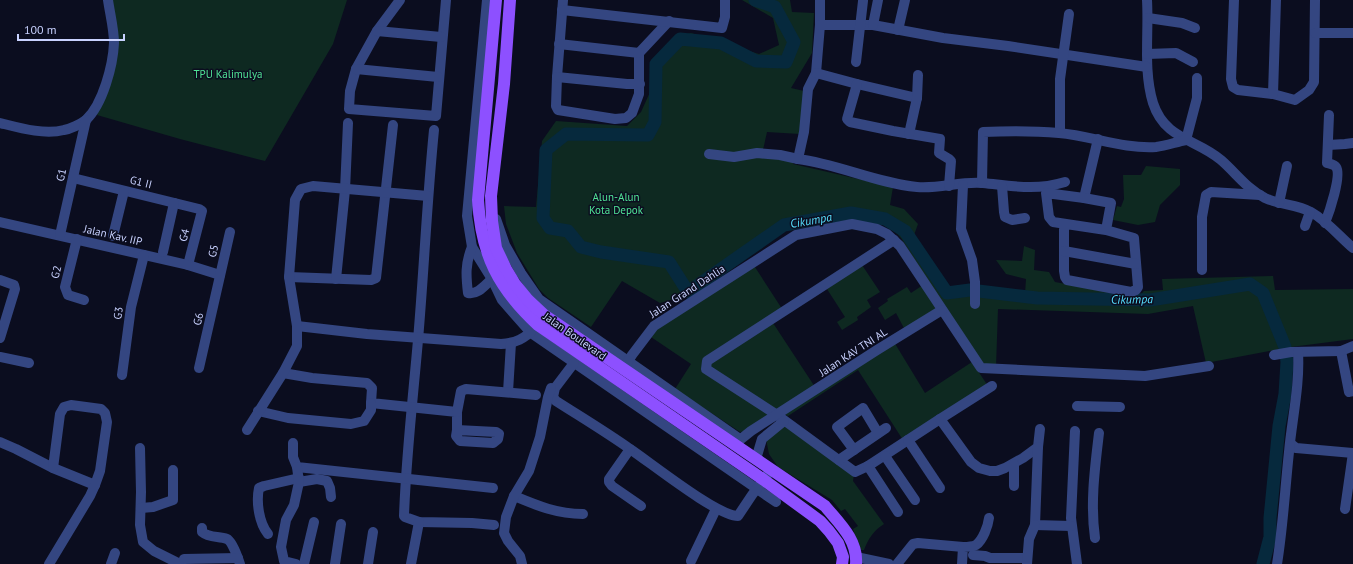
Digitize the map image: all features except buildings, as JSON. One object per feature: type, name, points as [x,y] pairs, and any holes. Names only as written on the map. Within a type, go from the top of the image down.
[{"type":"main road","name":"Jalan Boulevard","points":[[496,0],[478,200],[479,218],[486,250],[493,268],[513,299],[574,358],[761,484],[820,521],[838,544],[843,557],[842,564]]},
{"type":"main road","name":"Jalan Boulevard","points":[[510,0],[504,84],[491,196],[492,221],[496,248],[515,284],[528,300],[538,324],[625,365],[737,442],[771,470],[825,506],[846,532],[855,548],[856,561]]},
{"type":"street","points":[[0,123],[24,129],[48,131],[64,130],[86,120],[96,106],[105,86],[113,54],[114,41],[108,0]]},
{"type":"street","points":[[400,0],[377,31],[356,69],[350,91],[349,109],[436,116],[441,37],[446,0]]},
{"type":"street","points":[[297,326],[367,334],[501,344],[511,343],[526,338],[538,324],[502,300],[492,279],[472,247],[467,216],[487,0]]},
{"type":"street","points":[[669,21],[639,53],[639,94],[632,113],[626,118],[615,119],[558,110],[556,106],[557,77],[562,5],[722,28],[725,17],[725,0]]},
{"type":"street","points":[[798,159],[804,132],[808,89],[816,73],[820,25],[820,0]]},
{"type":"street","points":[[873,25],[878,0]]},
{"type":"street","points":[[898,30],[905,0]]},
{"type":"street","points":[[1147,0],[1147,67],[1154,104],[1160,118],[1172,131],[1221,159],[1260,195],[1279,203],[1310,212],[1353,248]]},
{"type":"street","points":[[1234,0],[1232,35],[1233,87],[1238,90],[1272,94],[1295,100],[1303,95],[1312,85],[1314,72],[1315,0]]},
{"type":"street","points":[[1272,94],[1276,0]]},
{"type":"street","points":[[856,62],[863,1]]},
{"type":"street","points":[[1060,133],[1060,79],[1069,14]]},
{"type":"street","points":[[1148,18],[1182,23],[1196,28]]},
{"type":"street","points":[[820,25],[873,25],[943,38],[1008,46],[1147,67]]},
{"type":"street","points":[[377,31],[441,37]]},
{"type":"street","points":[[1314,33],[1353,33]]},
{"type":"street","points":[[559,44],[639,53]]},
{"type":"street","points":[[1147,54],[1176,53],[1193,62]]},
{"type":"street","points":[[356,69],[438,76]]},
{"type":"street","points":[[816,73],[917,98]]},
{"type":"street","points":[[909,134],[917,98],[918,75]]},
{"type":"street","points":[[557,77],[624,84],[640,84]]},
{"type":"street","points":[[1186,140],[1196,105],[1197,78]]},
{"type":"street","points":[[857,84],[847,119],[850,122],[940,139],[939,153],[951,161],[949,186]]},
{"type":"street","points":[[1325,223],[1335,193],[1337,178],[1337,170],[1335,166],[1327,163],[1329,115]]},
{"type":"street","name":"G1","points":[[60,235],[86,120]]},
{"type":"street","points":[[336,279],[345,190],[348,123]]},
{"type":"street","points":[[290,277],[371,280],[377,276],[393,125]]},
{"type":"street","points":[[434,130],[418,338],[405,478],[404,516],[419,522],[494,525]]},
{"type":"street","points":[[982,183],[983,132],[1060,133],[1124,145],[1158,147],[1186,140]]},
{"type":"street","points":[[1084,198],[1098,139]]},
{"type":"street","points":[[1328,144],[1353,143]]},
{"type":"street","points":[[709,154],[734,157],[756,153],[780,155],[816,162],[894,183],[917,187],[982,183],[1024,188],[1044,187],[1065,182]]},
{"type":"street","points":[[1279,203],[1287,166]]},
{"type":"street","name":"G1 II","points":[[73,178],[202,211]]},
{"type":"street","points":[[963,184],[961,229],[972,260],[975,282],[975,300]]},
{"type":"street","points":[[247,430],[283,373],[297,346],[297,326],[290,277],[295,200],[301,189],[313,186],[345,190],[428,196]]},
{"type":"street","points":[[1002,186],[1005,217],[1012,220],[1025,218]]},
{"type":"street","points":[[113,236],[124,190]]},
{"type":"street","points":[[1202,270],[1202,217],[1206,195],[1211,192],[1260,195]]},
{"type":"street","points":[[1064,224],[1064,275],[1067,280],[1070,282],[1131,292],[1136,290],[1138,287],[1134,238],[1106,230],[1064,224],[1055,223],[1050,220],[1046,193],[1111,203],[1106,230]]},
{"type":"street","points":[[164,252],[174,203]]},
{"type":"street","name":"G4","points":[[188,265],[202,211]]},
{"type":"street","points":[[1306,226],[1310,212]]},
{"type":"street","points":[[496,219],[505,245],[521,273],[539,299],[625,365]]},
{"type":"street","name":"Jalan Kav. IIP","points":[[0,222],[188,265],[220,275]]},
{"type":"street","name":"Jalan Grand Dahlia","points":[[625,365],[654,326],[796,235],[852,224],[876,229],[887,234],[900,246],[981,368],[1145,376],[1209,366]]},
{"type":"street","name":"G5","points":[[220,275],[230,232]]},
{"type":"street","name":"G2","points":[[77,239],[65,287],[68,295],[84,300]]},
{"type":"street","points":[[894,240],[707,361],[706,369],[780,418],[855,472],[884,456],[992,386]]},
{"type":"street","points":[[472,247],[466,268],[468,293],[473,294],[478,292],[492,279]]},
{"type":"street","points":[[1064,251],[1136,264]]},
{"type":"street","name":"G3","points":[[122,375],[131,307],[144,255]]},
{"type":"street","name":"G6","points":[[199,368],[220,275]]},
{"type":"street","points":[[0,280],[14,285],[15,289],[0,338]]},
{"type":"street","name":"Jalan KAV TNI AL","points":[[780,418],[878,350],[942,310]]},
{"type":"street","points":[[508,392],[511,343]]},
{"type":"street","points":[[1277,564],[1296,391],[1286,353],[1341,351],[1353,346]]},
{"type":"street","points":[[1341,351],[1350,392],[1353,391]]},
{"type":"street","points":[[0,357],[29,363]]},
{"type":"street","points":[[574,358],[555,388],[553,396],[556,400],[630,449],[716,510],[738,516],[771,470]]},
{"type":"street","points":[[522,564],[520,556],[508,541],[504,533],[506,517],[514,496],[529,471],[540,437],[551,387],[574,358]]},
{"type":"street","points":[[258,411],[288,418],[351,424],[364,421],[370,410],[372,388],[367,383],[312,378],[283,373]]},
{"type":"street","points":[[457,430],[459,394],[463,389],[536,395]]},
{"type":"street","points":[[371,403],[412,406],[457,412]]},
{"type":"street","points":[[49,564],[90,496],[100,472],[107,422],[105,413],[101,409],[71,405],[64,406],[60,414],[53,468]]},
{"type":"street","points":[[1077,406],[1120,407]]},
{"type":"street","points":[[839,460],[854,450],[882,431],[863,408],[837,427],[854,450]]},
{"type":"street","points":[[737,442],[780,418]]},
{"type":"street","points":[[756,459],[762,438],[780,418]]},
{"type":"street","points":[[940,419],[975,466],[984,469],[997,471],[1014,464],[1038,447]]},
{"type":"street","points":[[973,555],[1027,561],[1029,539],[1034,525],[1040,430]]},
{"type":"street","points":[[1075,431],[1071,526],[1077,564]]},
{"type":"street","points":[[1095,538],[1093,521],[1095,464],[1099,433]]},
{"type":"street","points":[[908,440],[940,488]]},
{"type":"street","points":[[0,442],[53,468],[95,485]]},
{"type":"street","points":[[293,443],[293,457],[299,480],[294,505],[286,520],[281,547],[284,561],[296,564]]},
{"type":"street","points":[[1291,444],[1296,448],[1353,453],[1345,509]]},
{"type":"street","points":[[140,448],[140,525],[143,542],[154,551],[182,562],[239,561],[227,539],[206,535],[202,532],[202,528]]},
{"type":"street","points":[[630,449],[609,479],[609,482],[612,486],[641,506]]},
{"type":"street","points":[[884,456],[915,500]]},
{"type":"street","points":[[1014,464],[1014,486]]},
{"type":"street","points":[[868,466],[898,512]]},
{"type":"street","points":[[297,468],[493,488]]},
{"type":"street","points":[[141,508],[153,507],[172,500],[172,470]]},
{"type":"street","points":[[268,534],[263,528],[257,497],[259,488],[299,480],[317,479],[326,481],[330,488],[331,497]]},
{"type":"street","points":[[761,484],[776,502]]},
{"type":"street","points":[[514,496],[545,509],[569,514],[583,514]]},
{"type":"street","points":[[691,561],[716,510]]},
{"type":"street","points":[[897,564],[913,544],[918,543],[963,547],[975,546],[980,542],[985,532],[989,518]]},
{"type":"street","points":[[304,564],[314,522]]},
{"type":"street","points":[[411,564],[419,522]]},
{"type":"street","points":[[335,564],[341,524]]},
{"type":"street","points":[[1034,525],[1071,526]]},
{"type":"street","points":[[368,564],[372,532]]},
{"type":"street","points":[[962,564],[963,547]]},
{"type":"street","points":[[112,564],[115,553]]},
{"type":"street","points":[[856,561],[889,564]]},
{"type":"green space","name":"TPU Kalimulya","points":[[112,0],[347,0],[333,44],[265,161],[180,139],[97,115],[114,66]]},
{"type":"green space","name":"Alun-Alun Kota Depok","points":[[742,0],[790,0],[792,12],[814,13],[812,53],[791,88],[804,91],[800,134],[767,132],[763,150],[794,157],[793,164],[893,187],[890,205],[904,209],[918,224],[913,238],[950,288],[965,285],[1025,294],[1026,279],[1006,274],[996,260],[1022,261],[1024,246],[1035,250],[1034,270],[1049,272],[1055,282],[1138,297],[1144,291],[1163,290],[1162,279],[1273,276],[1275,290],[1353,289],[1353,339],[1291,347],[1206,363],[1193,306],[1148,314],[998,309],[996,367],[987,366],[978,360],[901,238],[885,221],[851,214],[784,227],[744,251],[737,260],[688,295],[660,303],[622,281],[591,327],[548,298],[539,289],[517,253],[506,224],[504,206],[536,207],[542,141],[556,121],[627,126],[641,112],[675,37],[691,33],[759,54],[779,45],[773,18]]},
{"type":"green space","points":[[1146,166],[1180,169],[1180,185],[1160,205],[1155,222],[1138,225],[1113,220],[1117,206],[1121,207],[1124,199],[1123,175],[1141,175]]},
{"type":"green space","points":[[753,264],[786,315],[773,323],[815,387],[747,431],[740,432],[675,389],[691,364],[651,337],[656,328]]},
{"type":"green space","points":[[862,265],[880,292],[867,300],[871,307],[857,317],[858,320],[842,330],[837,322],[845,317],[827,289]]},
{"type":"green space","points":[[923,285],[938,307],[905,330],[896,313],[885,320],[878,308],[888,301],[887,299],[907,287],[911,293]]},
{"type":"green space","points":[[894,342],[925,393],[972,362],[988,386],[903,440],[858,370],[788,416],[786,415],[785,413]]},
{"type":"green space","points":[[784,425],[854,474],[853,481],[884,524],[872,535],[864,550],[860,550],[853,529],[858,526],[845,509],[841,511],[832,500],[778,467],[769,454],[766,439]]},
{"type":"waterway","name":"Cikumpa","points":[[755,0],[775,7],[794,42],[786,62],[756,61],[721,43],[680,39],[656,64],[655,122],[648,135],[566,134],[546,150],[543,218],[550,228],[568,231],[581,247],[601,252],[669,262],[688,292],[784,225],[851,213],[885,219],[905,231],[947,293],[970,290],[1037,298],[1150,300],[1250,284],[1263,293],[1285,347],[1287,362],[1285,394],[1279,426],[1270,518],[1270,537],[1263,564]]}]
